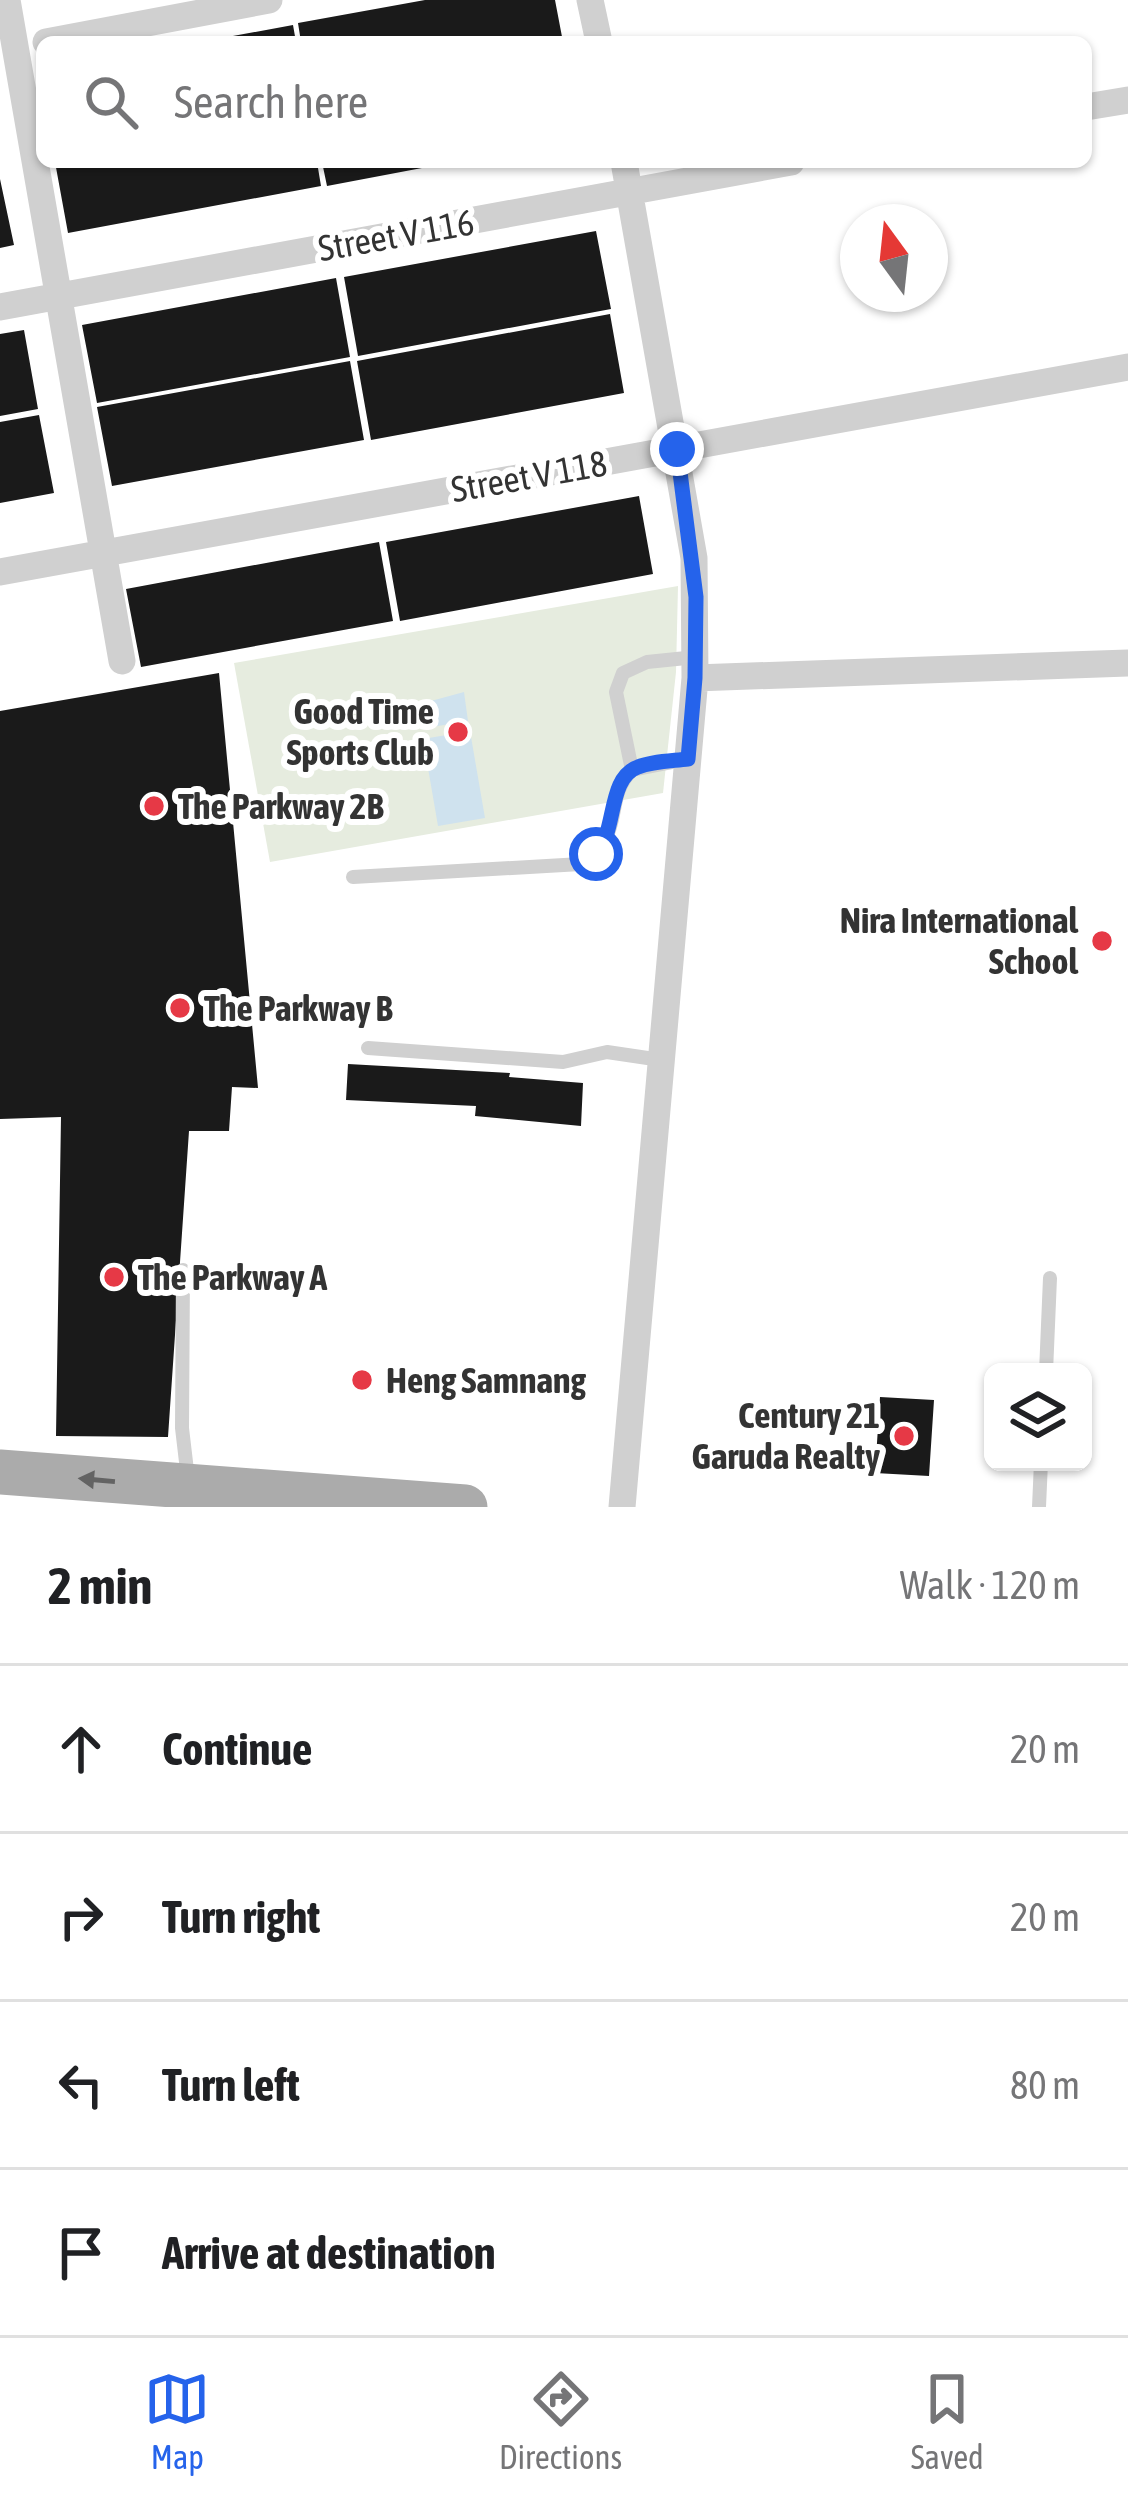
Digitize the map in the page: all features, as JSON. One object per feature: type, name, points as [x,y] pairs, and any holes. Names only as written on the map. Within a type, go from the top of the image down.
[{"type":"main road","points":[[0,1472],[192,1497],[465,1507]]},
{"type":"street","points":[[7,0],[26,46],[36,120]]},
{"type":"street","points":[[79,36],[269,0]]},
{"type":"street","points":[[590,0],[598,36]]},
{"type":"street","points":[[1092,106],[1128,100]]},
{"type":"street","points":[[43,168],[122,661]]},
{"type":"street","points":[[622,1507],[695,668],[694,558],[625,168]]},
{"type":"street","name":"Street V 116","points":[[0,307],[759,168]]},
{"type":"street","name":"Street V 118","points":[[0,572],[1128,368]]},
{"type":"street","points":[[695,668],[1128,663]]},
{"type":"lane","points":[[632,770],[616,692],[623,673],[647,662],[695,668]]},
{"type":"lane","points":[[352,877],[581,863],[606,844],[619,789],[632,770],[688,759]]},
{"type":"lane","points":[[368,1048],[563,1062],[607,1052],[661,1060]]},
{"type":"lane","points":[[183,1270],[182,1428],[192,1497]]},
{"type":"lane","points":[[1046,1363],[1050,1278]]},
{"type":"lane","points":[[1039,1507],[1041,1471]]},
{"type":"shaded area","name":"Good Time Sports Club","points":[[678,586],[676,672],[663,793],[270,862],[234,663]]},
{"type":"water","points":[[464,692],[468,721],[420,729],[420,704]]},
{"type":"water","points":[[470,731],[485,818],[438,826],[423,739]]},
{"type":"building","points":[[425,0],[555,0],[562,36],[300,36],[298,23]]},
{"type":"building","points":[[293,25],[295,36],[233,36]]},
{"type":"building","points":[[56,168],[318,168],[321,186],[68,233]]},
{"type":"building","points":[[323,168],[422,168],[327,186]]},
{"type":"building","points":[[0,179],[14,245],[0,248]]},
{"type":"building","points":[[596,231],[611,309],[358,356],[344,277]]},
{"type":"building","points":[[336,278],[350,357],[97,403],[82,325]]},
{"type":"building","points":[[610,314],[624,393],[371,440],[357,361]]},
{"type":"building","points":[[24,330],[38,409],[0,416],[0,334]]},
{"type":"building","points":[[350,361],[364,440],[112,486],[97,407]]},
{"type":"building","points":[[39,415],[54,493],[0,503],[0,422]]},
{"type":"building","points":[[639,496],[653,574],[400,621],[386,542]]},
{"type":"building","points":[[379,542],[393,621],[141,667],[126,589]]},
{"type":"building","points":[[219,673],[258,1088],[232,1087],[229,1131],[189,1131],[168,1437],[56,1436],[61,1117],[0,1119],[0,711]]},
{"type":"building","points":[[348,1064],[510,1073],[509,1077],[583,1083],[581,1126],[475,1116],[476,1106],[346,1100]]},
{"type":"building","name":"Century 21 Garuda Realty","points":[[880,1397],[934,1400],[929,1476],[875,1473]]},
{"type":"place","name":"Good Time Sports Club","points":[[458,732]]},
{"type":"place","name":"The Parkway 2B","points":[[154,806]]},
{"type":"place","name":"Nira International School","points":[[1102,941]]},
{"type":"place","name":"The Parkway B","points":[[180,1008]]},
{"type":"place","name":"The Parkway A","points":[[114,1277]]},
{"type":"place","name":"Heng Samnang","points":[[362,1380]]},
{"type":"place","name":"Century 21 Garuda Realty","points":[[904,1436]]},
{"type":"route","points":[[596,854],[606,844],[624,777],[640,766],[688,759],[696,597],[677,449]]}]
